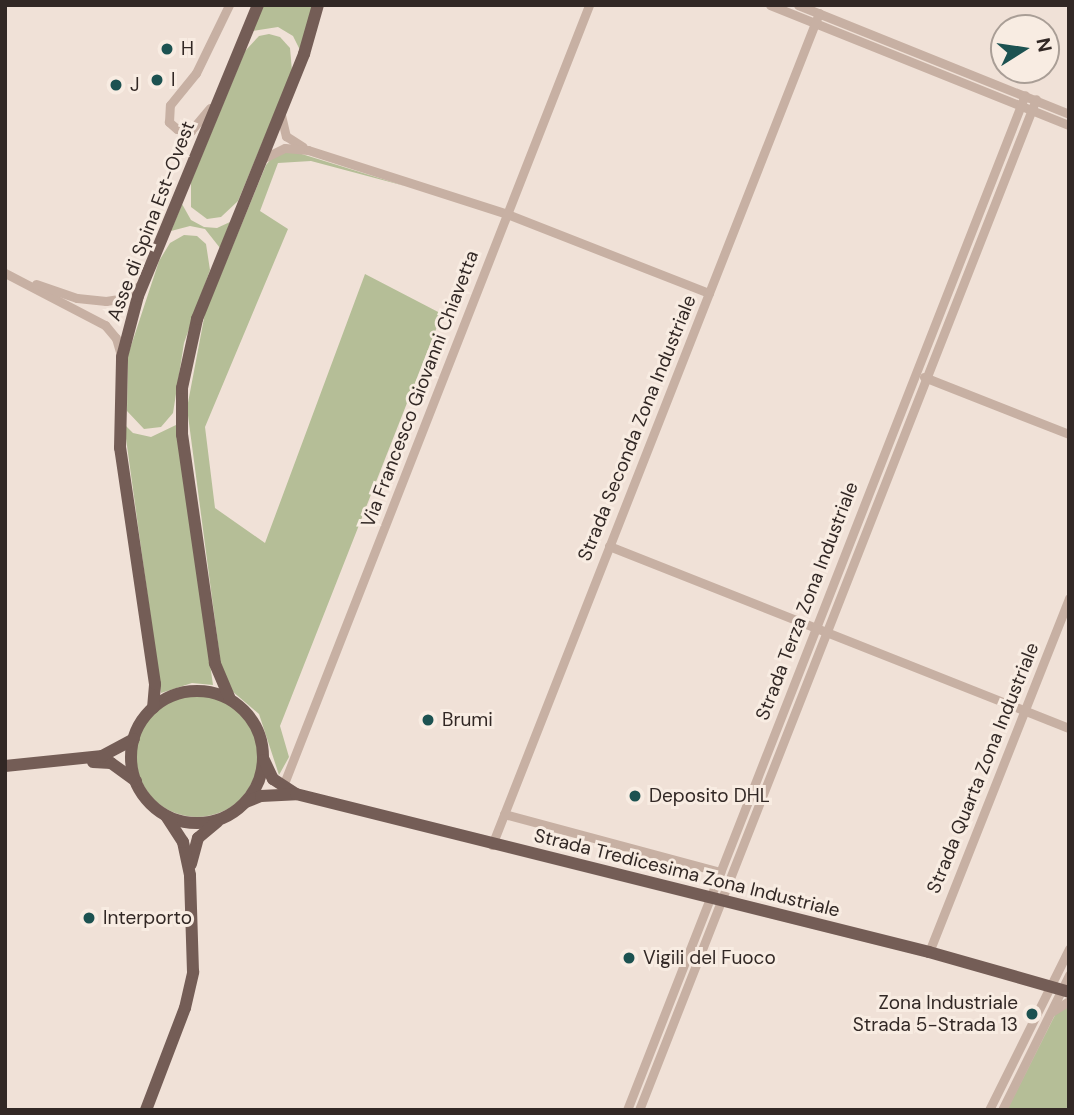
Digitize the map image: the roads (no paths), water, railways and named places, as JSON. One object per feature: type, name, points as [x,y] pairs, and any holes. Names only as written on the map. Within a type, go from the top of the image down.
[{"type":"main road","name":"Asse di Spina Est-Ovest","points":[[153,708],[155,684],[119,438],[122,358],[148,272],[258,5]]},
{"type":"main road","points":[[296,794],[273,779],[264,760],[255,724],[230,699],[215,663],[185,454],[182,388],[197,319],[281,110],[318,5]]},
{"type":"main road","points":[[146,1110],[186,1008],[193,972],[190,875],[180,834],[165,814],[146,799],[136,781],[131,760],[134,739],[153,708],[190,691],[230,699]]},
{"type":"main road","points":[[79,761],[119,749],[134,739]]},
{"type":"main road","points":[[246,802],[258,785],[264,760]]},
{"type":"main road","points":[[5,766],[79,761],[111,764],[136,781]]},
{"type":"main road","points":[[190,875],[198,838],[220,819],[246,802],[261,796],[296,794]]},
{"type":"main road","name":"Strada Tredicesima Zona Industriale","points":[[296,794],[492,845],[929,951],[1060,989]]},
{"type":"main road","points":[[165,814],[195,823],[220,819]]},
{"type":"street","points":[[229,5],[196,73],[170,105],[172,126],[185,132],[202,121],[237,54]]},
{"type":"street","name":"Via Francesco Giovanni Chiavetta","points":[[283,786],[589,5]]},
{"type":"street","points":[[770,5],[929,68],[976,81]]},
{"type":"street","points":[[798,5],[933,58],[1069,125]]},
{"type":"street","name":"Strada Seconda Zona Industriale","points":[[492,845],[819,13]]},
{"type":"street","points":[[929,68],[933,58]]},
{"type":"street","points":[[1023,100],[1036,99],[1069,114]]},
{"type":"street","name":"Strada Terza Zona Industriale","points":[[627,1110],[715,900],[758,809],[1036,99]]},
{"type":"street","name":"Strada Terza Zona Industriale","points":[[639,1110],[715,900],[720,872],[1023,100]]},
{"type":"street","points":[[281,110],[286,136],[308,150]]},
{"type":"street","points":[[1010,135],[1020,139]]},
{"type":"street","points":[[261,160],[285,148],[308,150],[507,214],[709,293]]},
{"type":"street","points":[[987,194],[997,197]]},
{"type":"street","points":[[5,273],[77,298],[116,300],[131,295],[148,272]]},
{"type":"street","points":[[20,279],[110,329],[122,358]]},
{"type":"street","points":[[929,340],[940,344]]},
{"type":"street","points":[[916,374],[1069,434]]},
{"type":"street","points":[[860,513],[871,517]]},
{"type":"street","points":[[609,545],[1069,728]]},
{"type":"street","name":"Strada Quarta Zona Industriale","points":[[929,951],[1069,598]]},
{"type":"street","points":[[748,804],[758,809]]},
{"type":"street","points":[[504,814],[720,872]]},
{"type":"street","points":[[1002,1110],[1060,989],[1069,948]]},
{"type":"street","points":[[989,1110],[1069,975]]},
{"type":"street","points":[[1049,1015],[1069,1002]]},
{"type":"place","name":"H","points":[[167,49]]},
{"type":"place","name":"I","points":[[157,80]]},
{"type":"place","name":"J","points":[[116,85]]},
{"type":"place","name":"Brumi","points":[[428,720]]},
{"type":"place","name":"Deposito DHL","points":[[635,796]]},
{"type":"place","name":"Interporto","points":[[89,918]]},
{"type":"place","name":"Vigili del Fuoco","points":[[629,958]]},
{"type":"place","name":"Zona Industriale Strada 5-Strada 13","points":[[1032,1014]]}]
